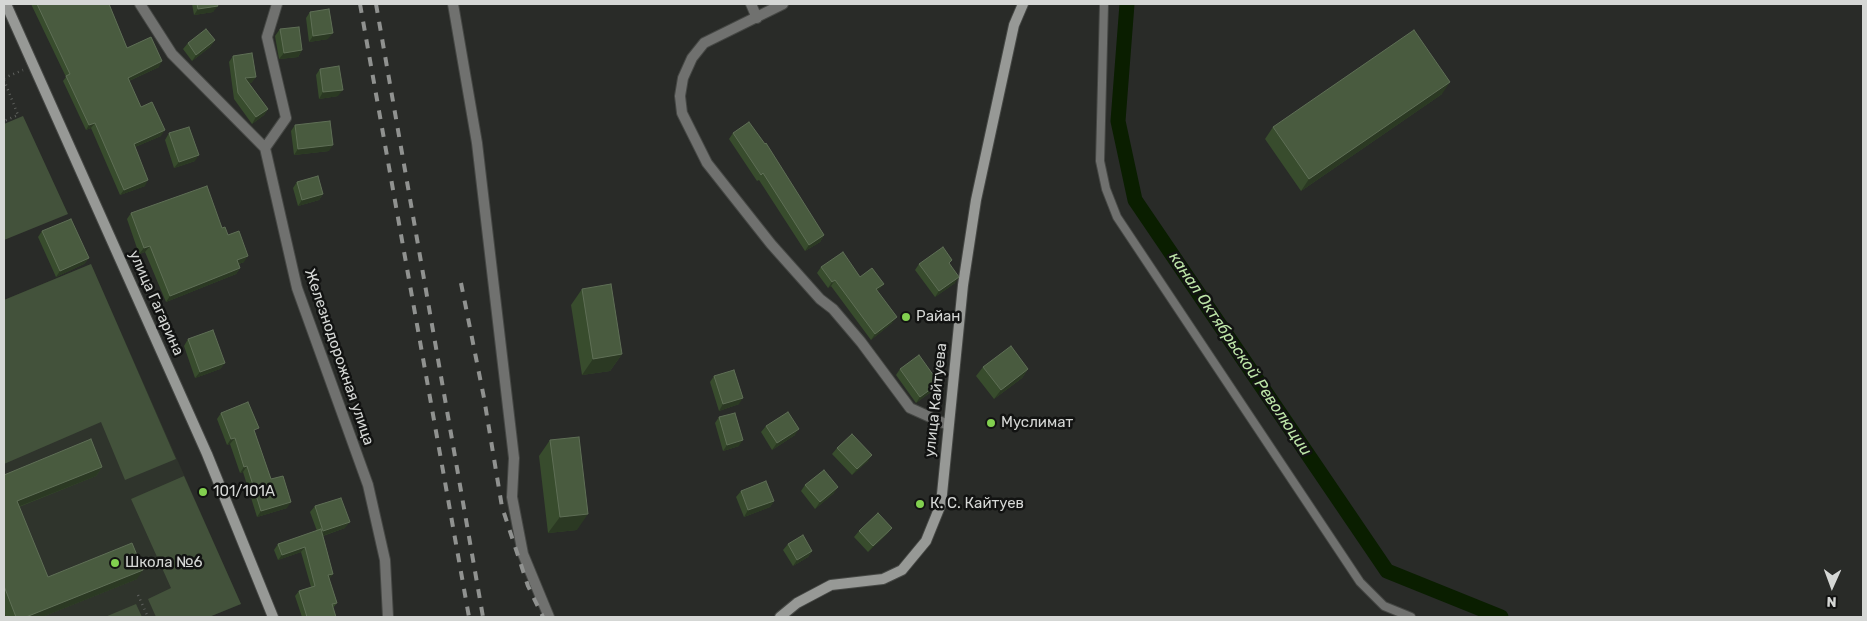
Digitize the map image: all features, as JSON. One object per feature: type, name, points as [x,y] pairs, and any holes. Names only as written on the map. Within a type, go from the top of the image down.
[{"type":"main road","name":"улица Гагарина","points":[[6,4],[209,460],[273,617]]},
{"type":"main road","name":"улица Кайтуева","points":[[780,617],[796,603],[831,585],[883,579],[902,570],[926,541],[941,504],[963,285],[976,200],[1014,25],[1023,4]]},
{"type":"street","points":[[140,4],[172,54],[265,148],[286,118],[268,36],[277,4]]},
{"type":"street","points":[[453,4],[479,163],[514,458],[512,497],[523,554],[549,617]]},
{"type":"street","points":[[751,4],[757,18]]},
{"type":"street","points":[[783,4],[704,44],[689,65],[683,78],[680,96],[682,113],[707,163],[771,244],[820,299],[833,309],[861,342],[910,408],[948,425]]},
{"type":"street","name":"Железнодорожная улица","points":[[265,148],[297,288],[368,485],[385,560],[388,617]]},
{"type":"lane","points":[[1104,4],[1100,161],[1106,189],[1117,216],[1360,582],[1384,606],[1412,617]]},
{"type":"path","points":[[4,121],[18,115],[4,79],[34,65]]},
{"type":"path","points":[[138,595],[148,617]]},
{"type":"shaded area","points":[[91,264],[241,604],[209,617],[4,617],[4,300]]},
{"type":"green space","points":[[23,116],[68,214],[4,240],[4,124]]},
{"type":"green space","points":[[91,264],[176,459],[125,480],[101,422],[4,464],[4,300]]},
{"type":"green space","points":[[184,476],[241,604],[209,617],[156,617],[148,599],[171,588],[131,499]]},
{"type":"green space","points":[[136,604],[142,617],[105,617]]},
{"type":"building","points":[[37,4],[109,4],[127,48],[151,37],[162,61],[128,78],[141,107],[152,102],[165,130],[134,144],[148,180],[124,190],[95,123],[89,125],[66,76],[70,74]]},
{"type":"building","points":[[197,4],[217,4],[218,6],[198,9]]},
{"type":"building","points":[[329,9],[333,33],[313,36],[310,12]]},
{"type":"building","points":[[299,27],[302,50],[284,53],[280,29]]},
{"type":"building","points":[[206,29],[215,40],[196,55],[188,43]]},
{"type":"building","points":[[1414,30],[1450,82],[1309,179],[1273,127]]},
{"type":"building","points":[[252,53],[256,77],[245,78],[268,109],[256,117],[238,93],[233,56]]},
{"type":"building","points":[[339,66],[343,90],[323,92],[320,69]]},
{"type":"building","points":[[330,121],[333,145],[298,149],[295,125]]},
{"type":"building","points":[[749,122],[766,143],[824,235],[809,245],[763,173],[761,175],[733,133]]},
{"type":"building","points":[[189,127],[199,155],[179,162],[169,133]]},
{"type":"building","points":[[318,176],[323,194],[302,200],[297,182]]},
{"type":"building","points":[[207,186],[222,228],[225,227],[228,235],[239,231],[248,256],[237,260],[240,268],[170,296],[150,246],[144,248],[131,213]]},
{"type":"building","points":[[71,219],[89,258],[60,271],[42,231]]},
{"type":"building","points":[[943,247],[952,260],[949,263],[959,277],[939,291],[919,264]]},
{"type":"building","points":[[843,252],[860,277],[872,268],[884,284],[876,289],[897,317],[875,334],[835,280],[832,282],[821,267]]},
{"type":"building","points":[[611,284],[622,354],[593,359],[582,289]]},
{"type":"building","points":[[213,330],[225,363],[200,372],[188,339]]},
{"type":"building","points":[[1011,346],[1028,369],[1001,390],[983,367]]},
{"type":"building","points":[[919,355],[939,383],[920,397],[900,369]]},
{"type":"building","points":[[734,370],[743,398],[723,404],[714,376]]},
{"type":"building","points":[[248,402],[259,428],[254,430],[271,479],[283,476],[291,502],[261,511],[247,466],[244,467],[235,438],[231,439],[221,413]]},
{"type":"building","points":[[788,412],[799,429],[777,443],[766,426]]},
{"type":"building","points":[[735,413],[743,440],[727,445],[719,417]]},
{"type":"building","points":[[852,434],[872,455],[857,469],[837,448]]},
{"type":"building","points":[[579,437],[588,514],[560,517],[550,440]]},
{"type":"building","points":[[91,439],[102,467],[17,501],[48,577],[132,543],[143,570],[26,617],[16,617],[4,586],[4,475]]},
{"type":"building","points":[[824,470],[838,487],[820,502],[805,485]]},
{"type":"building","points":[[766,481],[774,501],[748,510],[741,491]]},
{"type":"building","points":[[341,498],[350,522],[323,531],[315,506]]},
{"type":"building","points":[[878,513],[892,528],[873,546],[859,531]]},
{"type":"building","points":[[321,529],[333,574],[328,575],[337,603],[332,604],[336,617],[307,617],[299,591],[315,586],[305,547],[282,555],[278,544]]},
{"type":"building","points":[[803,535],[812,551],[797,560],[788,544]]},
{"type":"waterway","name":"канал Октябрьской Революции","points":[[1127,4],[1118,121],[1135,200],[1387,571],[1501,617]]},
{"type":"railway","points":[[360,4],[469,617]]},
{"type":"railway","points":[[376,4],[483,617]]},
{"type":"railway","points":[[461,283],[484,398],[502,507],[528,586],[543,617]]},
{"type":"place","name":"Райан","points":[[906,317]]},
{"type":"place","name":"Муслимат","points":[[991,423]]},
{"type":"place","name":"101/101А","points":[[203,492]]},
{"type":"place","name":"К. С. Кайтуев","points":[[920,504]]},
{"type":"place","name":"Школа №6","points":[[115,563]]}]
